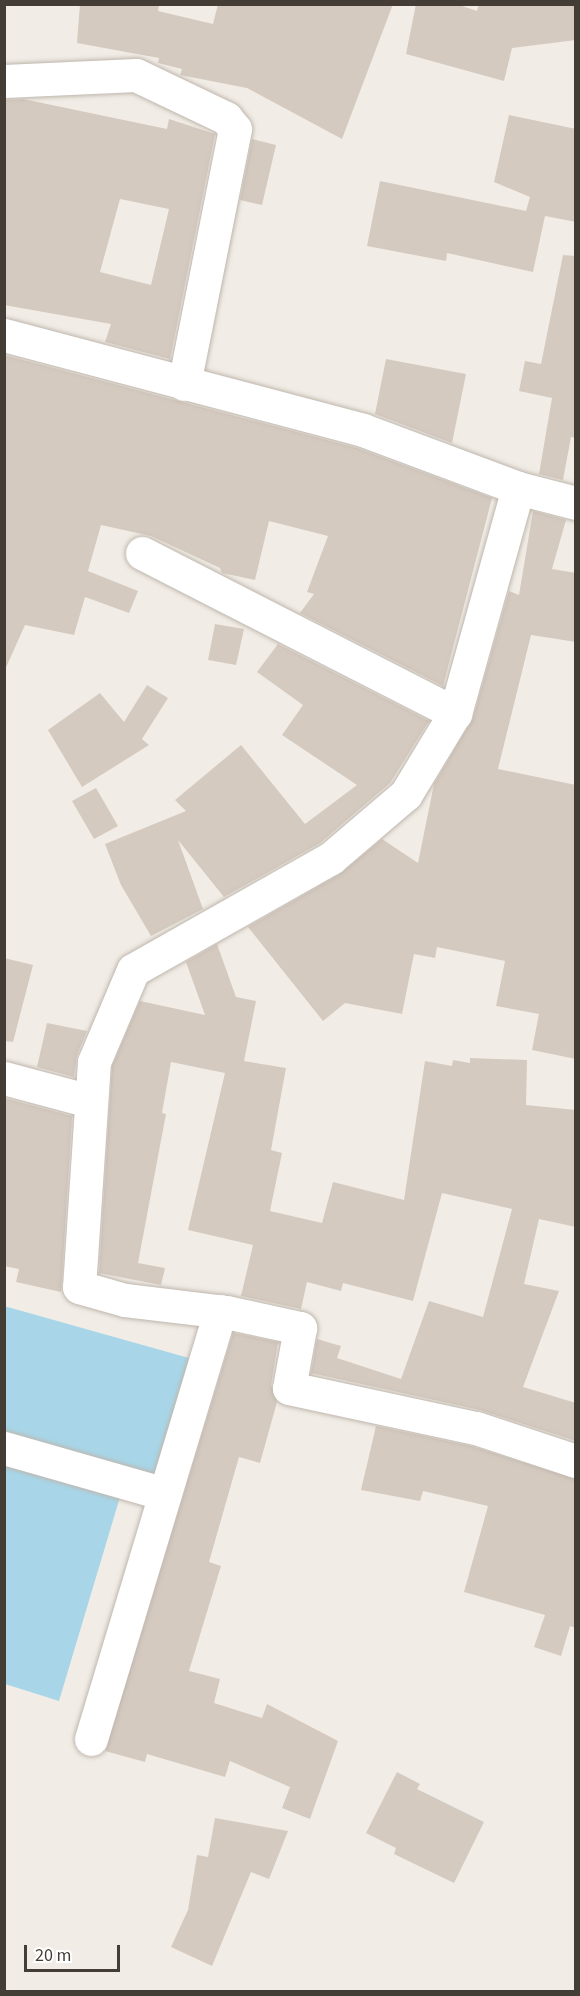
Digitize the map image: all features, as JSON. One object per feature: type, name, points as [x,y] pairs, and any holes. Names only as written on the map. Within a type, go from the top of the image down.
[{"type":"street","points":[[4,81],[136,75],[226,118],[235,129],[184,384]]},
{"type":"street","points":[[4,335],[363,430],[518,488],[576,503]]},
{"type":"street","points":[[518,488],[455,713],[406,794],[331,858],[133,970],[94,1062],[79,1287],[125,1300],[220,1311],[300,1328],[289,1388],[476,1428],[576,1461]]},
{"type":"street","points":[[142,553],[455,713]]},
{"type":"street","points":[[4,1078],[90,1101]]},
{"type":"street","points":[[91,1739],[220,1311]]},
{"type":"street","points":[[4,1448],[165,1494]]},
{"type":"water","points":[[4,1306],[189,1358],[156,1475],[5,1433]]},
{"type":"water","points":[[4,1462],[120,1497],[59,1701],[5,1684]]},
{"type":"building","points":[[80,4],[159,4],[158,11],[213,24],[218,4],[393,4],[342,139],[247,88],[180,75],[182,69],[158,63],[159,58],[77,43]]},
{"type":"building","points":[[416,4],[456,4],[477,11],[479,4],[576,4],[576,40],[512,48],[504,81],[406,54]]},
{"type":"building","points":[[23,99],[167,129],[169,119],[215,134],[170,359],[105,342],[111,324],[4,305],[4,100]],"holes":[[[120,199],[169,209],[151,285],[100,272]]]},
{"type":"building","points":[[509,115],[576,129],[576,222],[545,216],[533,272],[447,253],[446,261],[367,246],[380,181],[526,211],[530,197],[494,182]]},
{"type":"building","points":[[252,139],[276,145],[262,205],[240,200]]},
{"type":"building","points":[[563,255],[576,256],[576,438],[571,437],[563,480],[539,474],[552,398],[519,391],[525,361],[541,364]]},
{"type":"building","points":[[4,355],[357,448],[492,498],[443,686],[300,613],[314,594],[307,592],[328,536],[269,521],[255,580],[222,573],[220,568],[151,536],[101,525],[88,571],[138,591],[129,613],[85,597],[74,635],[25,625],[4,672]]},
{"type":"building","points":[[386,359],[466,374],[452,443],[375,414]]},
{"type":"building","points":[[533,511],[566,520],[552,569],[576,573],[576,642],[531,635],[498,769],[576,785],[576,1059],[532,1050],[539,1014],[496,1006],[505,961],[437,947],[435,958],[414,954],[402,1014],[345,1003],[323,1021],[248,927],[340,874],[382,839],[418,863],[434,784],[473,718],[509,591],[519,595]]},
{"type":"building","points":[[215,624],[244,629],[236,665],[208,660]]},
{"type":"building","points":[[278,644],[429,721],[390,783],[320,843],[224,897],[178,840],[203,909],[151,936],[121,885],[105,844],[186,811],[175,800],[241,745],[305,824],[357,785],[282,735],[303,705],[257,672]]},
{"type":"building","points":[[147,685],[168,698],[142,739],[149,745],[82,787],[48,730],[100,693],[124,722]]},
{"type":"building","points":[[96,788],[118,826],[94,839],[72,801]]},
{"type":"building","points":[[217,944],[236,997],[256,1001],[244,1061],[286,1068],[271,1150],[282,1153],[270,1211],[322,1223],[333,1182],[404,1200],[425,1061],[452,1066],[453,1060],[470,1063],[470,1058],[527,1060],[526,1105],[576,1110],[576,1227],[539,1219],[524,1284],[559,1291],[523,1387],[576,1403],[576,1441],[480,1410],[311,1373],[317,1339],[341,1346],[337,1358],[401,1379],[429,1301],[483,1317],[512,1209],[442,1193],[413,1301],[343,1283],[341,1291],[307,1282],[301,1309],[241,1296],[253,1245],[188,1230],[225,1073],[171,1062],[162,1113],[166,1114],[138,1263],[165,1268],[161,1285],[99,1273],[112,1066],[140,1001],[205,1015],[186,962]]},
{"type":"building","points":[[4,958],[33,965],[13,1042],[4,1041]]},
{"type":"building","points":[[47,1023],[87,1031],[77,1055],[74,1077],[37,1067]]},
{"type":"building","points":[[4,1098],[72,1116],[61,1292],[16,1282],[19,1269],[4,1266]]},
{"type":"building","points":[[233,1333],[278,1342],[271,1385],[277,1402],[260,1463],[239,1457],[209,1562],[221,1566],[189,1671],[220,1679],[214,1703],[262,1718],[267,1704],[338,1741],[310,1819],[282,1808],[290,1787],[230,1761],[225,1777],[147,1754],[145,1762],[105,1751]]},
{"type":"building","points":[[376,1426],[471,1446],[576,1479],[576,1628],[570,1626],[561,1656],[534,1647],[545,1615],[464,1592],[488,1506],[423,1491],[420,1501],[361,1490]]},
{"type":"building","points":[[397,1772],[420,1784],[417,1789],[484,1822],[454,1883],[394,1854],[396,1848],[366,1833]]},
{"type":"building","points":[[215,1818],[288,1831],[269,1879],[251,1872],[212,1966],[171,1947],[188,1910],[197,1855],[208,1857]]}]
